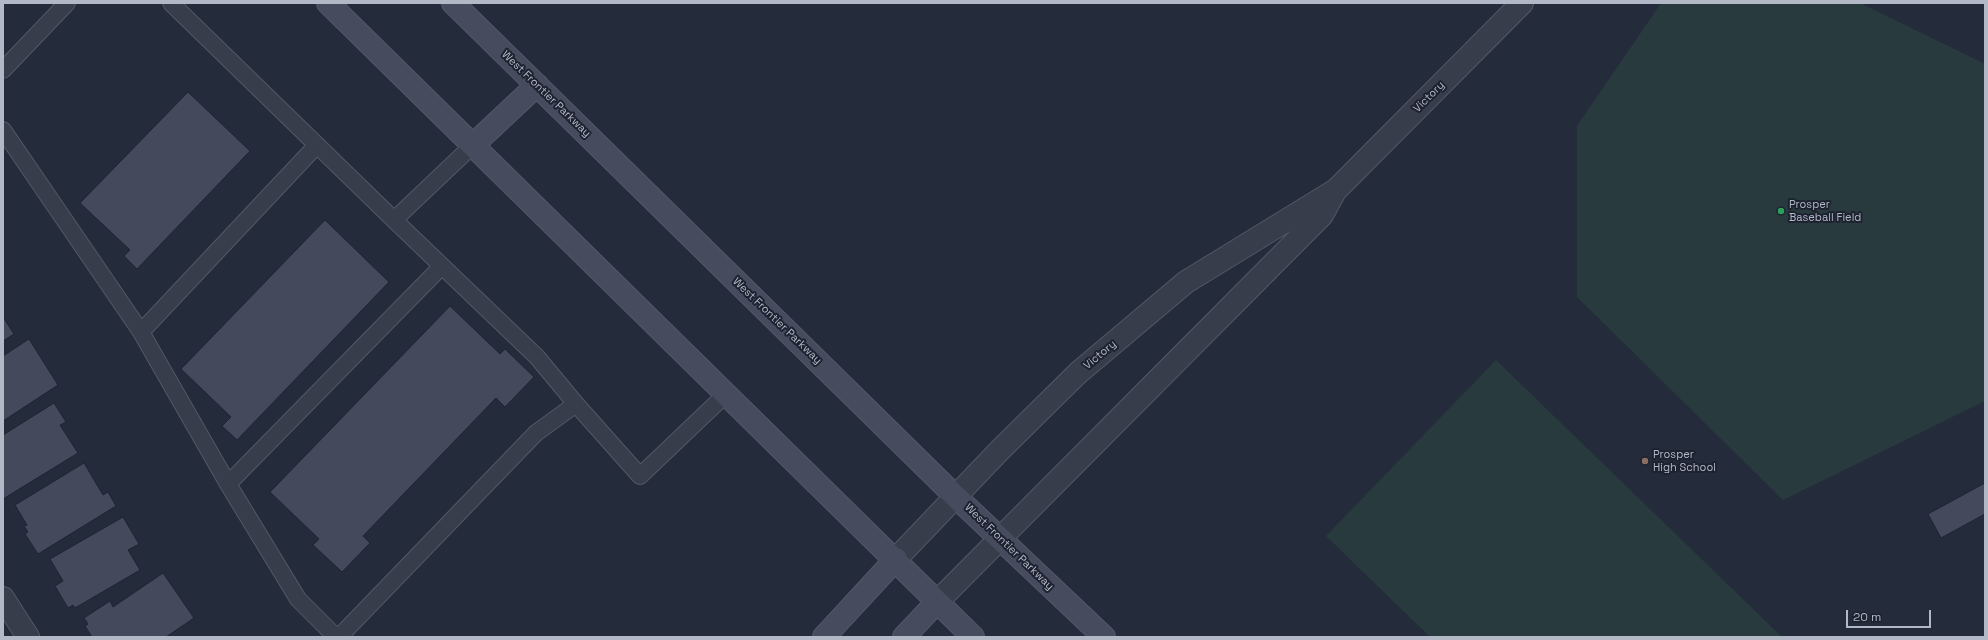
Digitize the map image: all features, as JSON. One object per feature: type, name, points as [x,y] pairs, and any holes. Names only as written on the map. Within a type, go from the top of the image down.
[{"type":"street","points":[[328,3],[725,395],[896,559],[973,637]]},
{"type":"street","name":"West Frontier Parkway","points":[[453,3],[955,496],[1104,637]]},
{"type":"street","name":"Victory","points":[[896,559],[955,496],[1078,373],[1186,282],[1336,190],[1522,3]]},
{"type":"street","points":[[472,145],[537,85]]},
{"type":"street","name":"Victory","points":[[937,602],[1322,215],[1336,190]]},
{"type":"street","points":[[824,637],[896,559]]},
{"type":"street","points":[[3,598],[28,637]]},
{"type":"street","points":[[904,637],[937,602]]},
{"type":"lane","points":[[3,70],[67,3]]},
{"type":"lane","points":[[171,3],[394,220],[537,356],[576,404],[640,476],[725,395]]},
{"type":"lane","points":[[3,130],[141,332],[228,484],[298,599],[337,637],[536,433],[576,404]]},
{"type":"lane","points":[[141,332],[317,145]]},
{"type":"lane","points":[[394,220],[472,145]]},
{"type":"lane","points":[[228,484],[442,266]]},
{"type":"shaded area","name":"Prosper Baseball Field","points":[[1661,3],[1860,3],[1985,64],[1985,401],[1783,500],[1577,297],[1577,126]]},
{"type":"shaded area","points":[[1496,360],[1782,637],[1430,637],[1326,536]]},
{"type":"building","points":[[188,92],[250,151],[137,269],[124,256],[130,250],[80,203]]},
{"type":"building","points":[[325,220],[389,282],[237,440],[222,426],[231,417],[181,369]]},
{"type":"building","points":[[450,306],[500,354],[505,349],[534,377],[505,407],[496,398],[363,536],[370,543],[342,572],[313,545],[319,539],[270,492]]},
{"type":"building","points":[[3,317],[14,334],[3,341]]},
{"type":"building","points":[[29,339],[58,385],[3,421],[3,356]]},
{"type":"building","points":[[54,403],[66,422],[60,425],[78,453],[3,499],[3,435]]},
{"type":"building","points":[[84,463],[103,495],[108,492],[116,506],[38,554],[25,534],[28,532],[24,526],[27,525],[15,505]]},
{"type":"building","points":[[1985,483],[1985,514],[1941,538],[1928,514]]},
{"type":"building","points":[[123,517],[139,544],[128,550],[140,570],[75,608],[73,605],[68,608],[55,586],[63,581],[50,559]]},
{"type":"building","points":[[163,573],[194,618],[166,637],[92,637],[85,626],[88,624],[84,618],[110,601],[113,607]]},
{"type":"place","name":"Prosper Baseball Field","points":[[1781,211]]},
{"type":"place","name":"Prosper High School","points":[[1645,461]]}]
